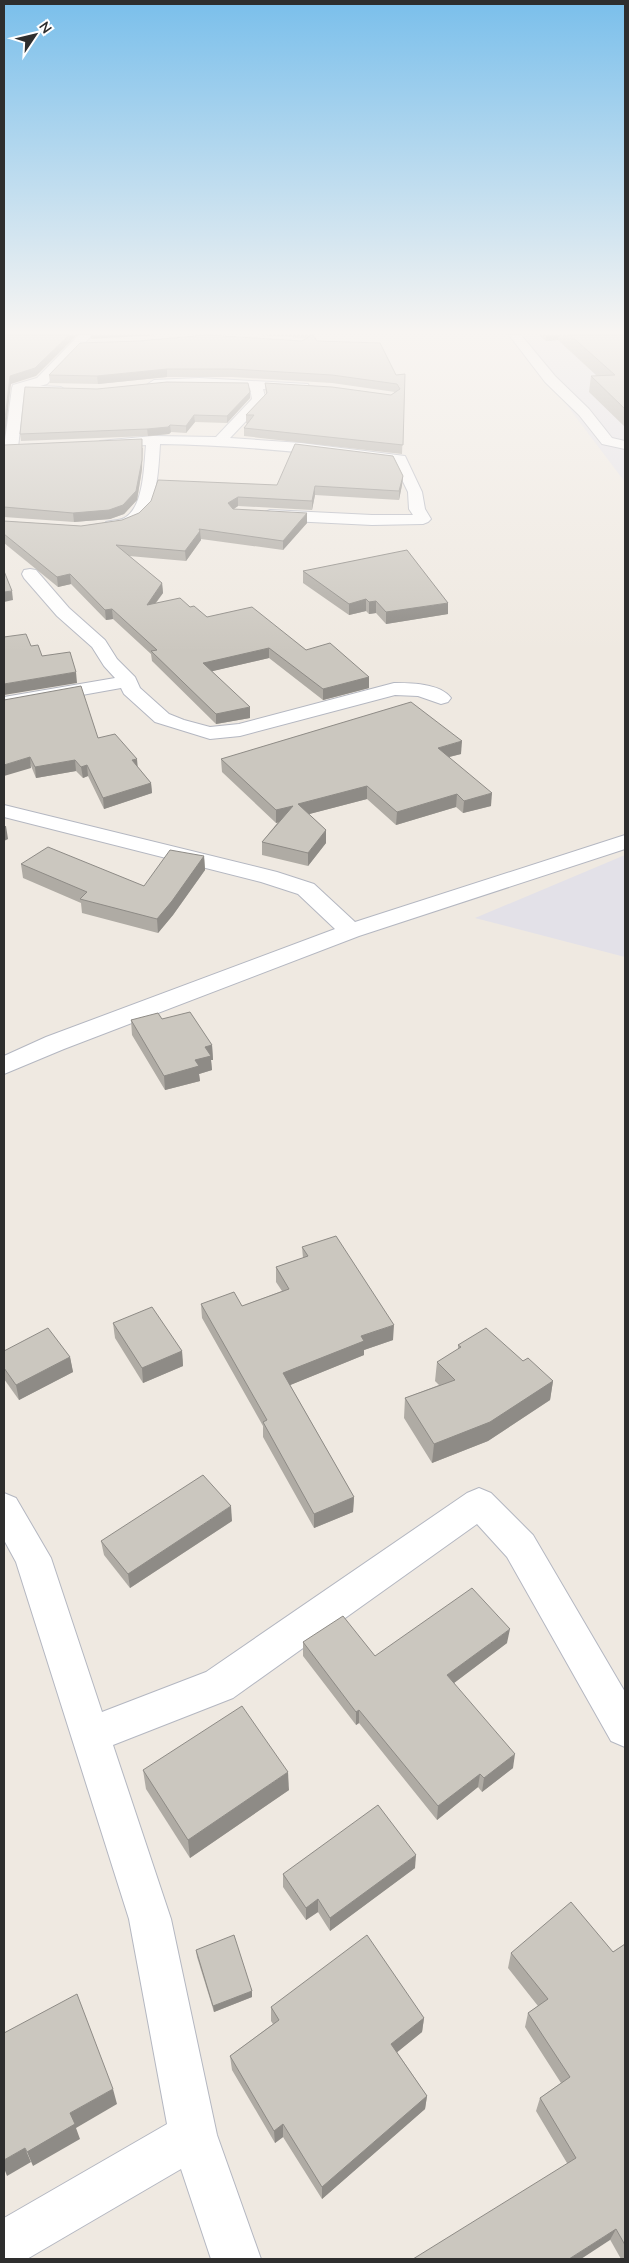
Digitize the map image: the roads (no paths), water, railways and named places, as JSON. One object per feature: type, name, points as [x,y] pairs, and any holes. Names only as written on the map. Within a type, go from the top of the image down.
[{"type":"street","points":[[92,445],[146,441]]},
{"type":"street","points":[[97,527],[130,521],[143,509],[149,482],[153,441]]},
{"type":"street","points":[[194,441],[302,447],[400,459],[415,492],[418,509],[423,520],[372,520],[257,514]]},
{"type":"street","points":[[606,441],[625,445]]},
{"type":"street","points":[[7,448],[28,447]]},
{"type":"street","points":[[30,574],[63,612],[98,644],[110,662],[128,681],[131,690],[162,718],[210,733],[240,730],[394,689],[411,688],[428,691],[441,698]]},
{"type":"street","points":[[4,703],[128,681]]},
{"type":"street","points":[[4,811],[269,877],[306,889],[351,930]]},
{"type":"street","points":[[4,1066],[55,1043],[351,930],[625,842]]},
{"type":"street","points":[[91,1736],[219,1685],[479,1502],[520,1546],[625,1728]]},
{"type":"street","points":[[4,1508],[33,1558],[150,1919],[193,2135],[236,2259]]},
{"type":"street","points":[[4,2245],[193,2135]]}]
